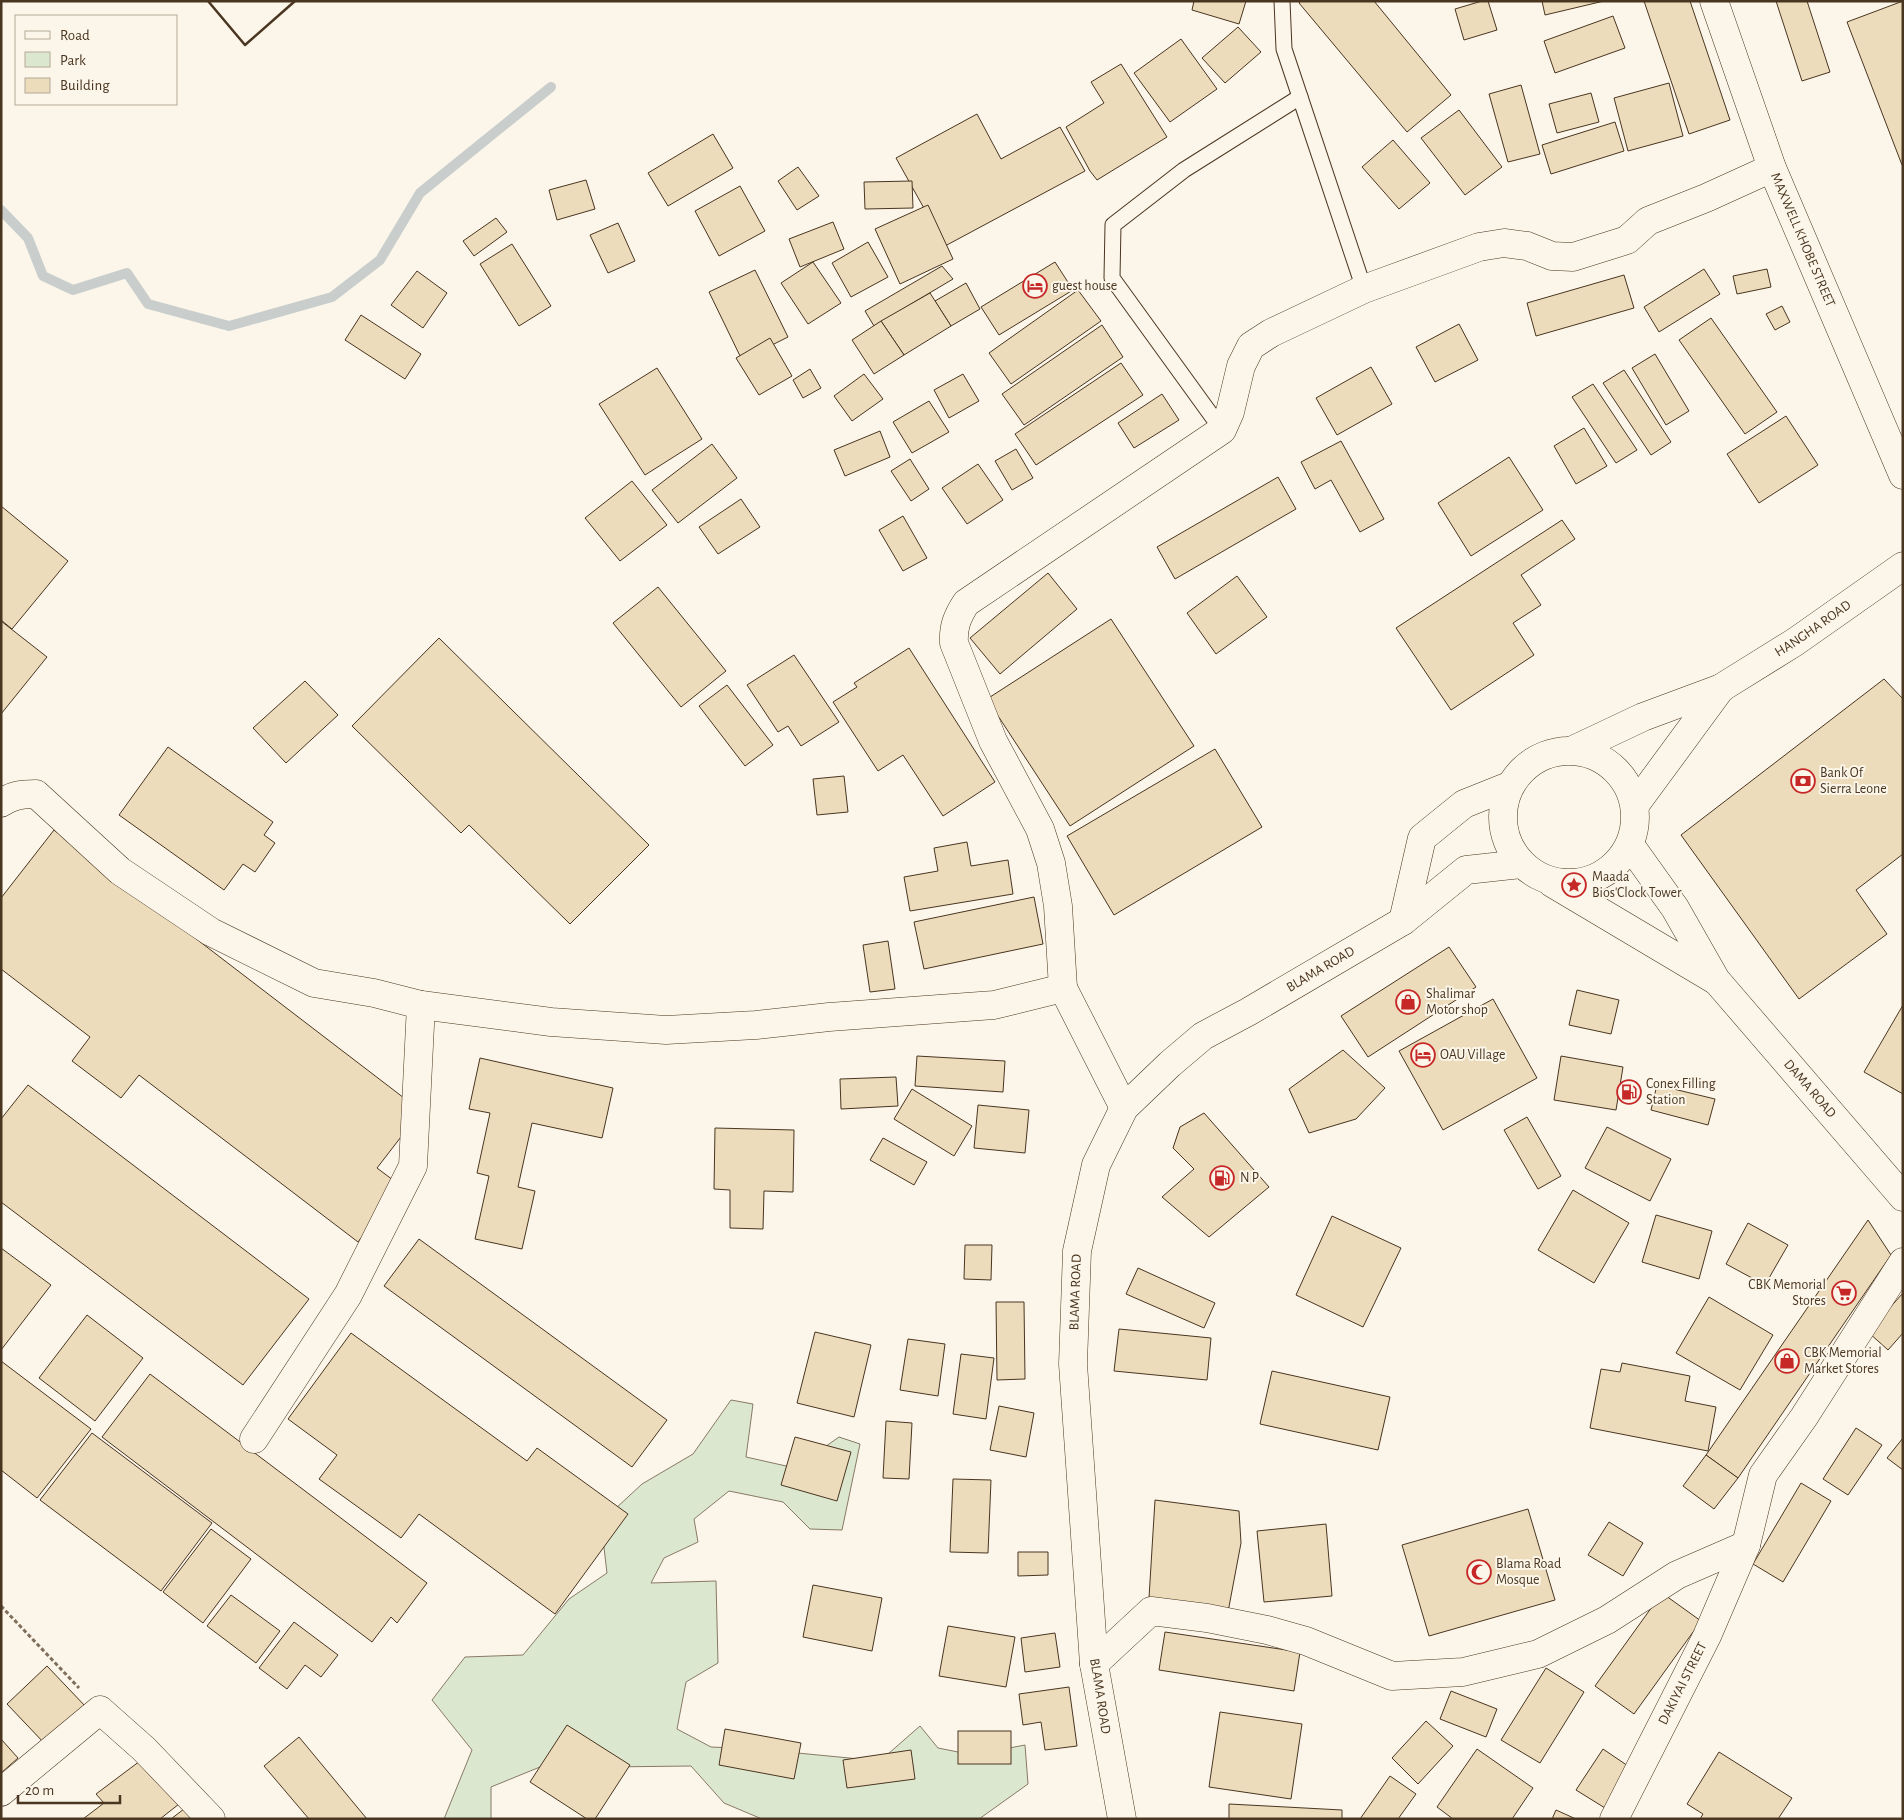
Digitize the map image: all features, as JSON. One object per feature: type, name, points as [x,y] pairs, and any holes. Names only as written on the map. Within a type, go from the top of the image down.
[{"type":"main road","name":"MAXWELL KHOBE STREET","points":[[1714,1],[1772,168],[1903,475]]},
{"type":"main road","points":[[1124,1108],[1063,988],[1058,906],[1051,863],[1040,829],[993,742],[954,643],[954,630],[958,615],[966,603],[1222,430],[1230,412],[1240,366],[1251,346],[1271,333],[1364,289],[1479,247],[1504,244],[1527,246],[1552,256],[1573,257],[1627,240],[1648,221],[1706,198],[1772,168]]},
{"type":"main road","name":"HANGHA ROAD","points":[[1573,750],[1643,718],[1721,688],[1795,642],[1903,566]]},
{"type":"main road","name":"HANGHA ROAD","points":[[1635,805],[1721,688]]},
{"type":"main road","points":[[1549,881],[1581,883],[1610,870],[1630,844],[1636,825],[1635,805],[1623,778],[1601,759],[1573,750],[1544,755],[1524,767],[1509,786],[1502,813],[1506,841],[1521,864],[1549,881],[1716,980]]},
{"type":"main road","points":[[1402,921],[1422,838],[1464,804],[1509,786]]},
{"type":"main road","points":[[1,803],[8,798],[21,794],[36,794],[120,871],[211,932],[314,983],[374,993],[422,1005],[551,1022],[666,1030],[756,1025],[829,1017],[994,1005],[1063,988]]},
{"type":"main road","points":[[1630,844],[1675,908],[1716,980]]},
{"type":"main road","name":"BLAMA ROAD","points":[[1122,1819],[1094,1664],[1073,1364],[1077,1250],[1096,1165],[1124,1108],[1170,1064],[1203,1036],[1248,1012],[1402,921],[1466,870],[1521,864]]},
{"type":"main road","name":"DAMA ROAD","points":[[1716,980],[1903,1197]]},
{"type":"main road","points":[[254,1439],[348,1295],[413,1166],[422,1005]]},
{"type":"main road","name":"DAKIYAI STREET","points":[[1614,1819],[1707,1636],[1746,1546],[1762,1475],[1804,1417],[1903,1262]]},
{"type":"main road","points":[[1094,1664],[1151,1612],[1207,1618],[1291,1637],[1306,1641],[1392,1676],[1463,1672],[1538,1654],[1607,1620],[1677,1575],[1746,1546]]},
{"type":"main road","points":[[1,1792],[100,1710],[150,1756],[211,1819]]},
{"type":"lane","points":[[1282,1],[1284,49],[1364,289]]},
{"type":"lane","points":[[1222,430],[1112,278],[1113,225],[1184,170],[1300,97]]},
{"type":"path","points":[[1,1606],[100,1710]]},
{"type":"green space","points":[[731,1400],[753,1404],[746,1457],[795,1468],[839,1437],[860,1444],[842,1530],[810,1529],[783,1502],[729,1491],[694,1519],[698,1542],[664,1558],[651,1583],[716,1581],[718,1663],[686,1682],[677,1729],[711,1747],[756,1749],[880,1761],[920,1726],[938,1748],[973,1755],[1025,1745],[1028,1784],[979,1819],[762,1819],[724,1803],[691,1766],[605,1767],[562,1758],[491,1787],[491,1819],[444,1819],[472,1750],[432,1700],[465,1657],[523,1655],[569,1599],[607,1573],[601,1522],[642,1484],[693,1454]]},
{"type":"building","points":[[1194,1],[1246,1],[1239,24],[1192,10]]},
{"type":"building","points":[[1301,1],[1374,1],[1451,95],[1407,132],[1299,3]]},
{"type":"building","points":[[1488,1],[1497,30],[1464,40],[1455,9]]},
{"type":"building","points":[[1542,1],[1604,1],[1545,15]]},
{"type":"building","points":[[1644,1],[1690,1],[1730,120],[1689,134]]},
{"type":"building","points":[[1776,1],[1807,1],[1830,72],[1802,81]]},
{"type":"building","points":[[1903,1],[1903,164],[1902,165],[1847,22]]},
{"type":"building","points":[[1613,16],[1625,48],[1555,73],[1544,41]]},
{"type":"building","points":[[1238,27],[1261,52],[1225,83],[1202,58]]},
{"type":"building","points":[[1181,39],[1217,89],[1170,122],[1134,73]]},
{"type":"building","points":[[1121,64],[1167,137],[1097,180],[1066,127],[1104,103],[1091,82]]},
{"type":"building","points":[[1669,83],[1683,136],[1628,151],[1614,98]]},
{"type":"building","points":[[1521,85],[1540,154],[1508,162],[1489,94]]},
{"type":"building","points":[[1591,93],[1599,122],[1557,133],[1549,104]]},
{"type":"building","points":[[1459,110],[1502,167],[1465,195],[1421,138]]},
{"type":"building","points":[[977,114],[1001,159],[1060,127],[1085,171],[945,246],[896,158]]},
{"type":"building","points":[[1615,122],[1624,151],[1551,174],[1542,145]]},
{"type":"building","points":[[713,134],[733,168],[668,206],[648,173]]},
{"type":"building","points":[[1393,140],[1430,183],[1399,209],[1362,167]]},
{"type":"building","points":[[798,167],[819,196],[797,210],[778,181]]},
{"type":"building","points":[[586,180],[595,209],[557,220],[549,190]]},
{"type":"building","points":[[912,181],[913,208],[865,209],[864,182]]},
{"type":"building","points":[[740,186],[765,231],[719,256],[695,211]]},
{"type":"building","points":[[928,205],[953,259],[900,284],[875,229]]},
{"type":"building","points":[[496,218],[507,232],[474,256],[463,241]]},
{"type":"building","points":[[833,222],[844,249],[800,267],[789,239]]},
{"type":"building","points":[[618,223],[635,261],[608,273],[590,235]]},
{"type":"building","points":[[868,242],[888,277],[851,297],[832,263]]},
{"type":"building","points":[[512,244],[551,306],[519,326],[480,264]]},
{"type":"building","points":[[813,262],[841,303],[808,324],[781,283]]},
{"type":"building","points":[[1055,262],[1073,290],[999,335],[981,307]]},
{"type":"building","points":[[942,266],[953,279],[874,326],[865,311]]},
{"type":"building","points":[[1704,269],[1720,294],[1659,332],[1644,307]]},
{"type":"building","points":[[1767,269],[1771,287],[1737,294],[1733,276]]},
{"type":"building","points":[[755,270],[788,337],[742,360],[709,292]]},
{"type":"building","points":[[417,271],[447,293],[423,328],[391,305]]},
{"type":"building","points":[[1624,275],[1634,308],[1536,336],[1527,303]]},
{"type":"building","points":[[966,283],[980,309],[951,326],[935,301]]},
{"type":"building","points":[[1078,290],[1101,321],[1011,384],[989,353]]},
{"type":"building","points":[[930,293],[951,326],[904,355],[881,321]]},
{"type":"building","points":[[1782,306],[1790,322],[1775,330],[1766,314]]},
{"type":"building","points":[[361,315],[421,354],[405,379],[345,340]]},
{"type":"building","points":[[1711,318],[1777,412],[1745,434],[1679,340]]},
{"type":"building","points":[[881,321],[904,355],[874,374],[852,340]]},
{"type":"building","points":[[1459,324],[1478,360],[1435,382],[1416,347]]},
{"type":"building","points":[[1102,325],[1123,357],[1024,425],[1002,394]]},
{"type":"building","points":[[770,338],[792,376],[759,395],[736,358]]},
{"type":"building","points":[[1655,354],[1689,411],[1666,425],[1632,368]]},
{"type":"building","points":[[1121,363],[1143,395],[1036,465],[1015,434]]},
{"type":"building","points":[[1371,367],[1392,404],[1337,435],[1316,398]]},
{"type":"building","points":[[657,368],[702,439],[645,475],[599,404]]},
{"type":"building","points":[[810,369],[821,388],[803,398],[793,380]]},
{"type":"building","points":[[1624,370],[1671,442],[1651,455],[1603,383]]},
{"type":"building","points":[[864,374],[883,399],[852,421],[834,396]]},
{"type":"building","points":[[963,374],[979,401],[949,418],[934,390]]},
{"type":"building","points":[[1593,384],[1637,450],[1616,463],[1572,397]]},
{"type":"building","points":[[1162,394],[1179,420],[1134,448],[1118,423]]},
{"type":"building","points":[[929,401],[949,432],[912,453],[893,422]]},
{"type":"building","points":[[1786,416],[1818,465],[1759,503],[1727,454]]},
{"type":"building","points":[[1584,428],[1607,466],[1576,484],[1554,446]]},
{"type":"building","points":[[880,431],[890,457],[845,476],[834,450]]},
{"type":"building","points":[[1341,441],[1384,519],[1360,532],[1331,480],[1315,489],[1301,462]]},
{"type":"building","points":[[712,444],[737,478],[678,523],[652,490]]},
{"type":"building","points":[[1016,449],[1033,478],[1012,490],[995,461]]},
{"type":"building","points":[[1509,457],[1543,510],[1471,556],[1438,503]]},
{"type":"building","points":[[910,459],[929,489],[911,501],[891,471]]},
{"type":"building","points":[[978,464],[1003,500],[967,524],[942,488]]},
{"type":"building","points":[[1278,477],[1296,509],[1175,579],[1157,547]]},
{"type":"building","points":[[632,481],[667,525],[620,561],[585,518]]},
{"type":"building","points":[[741,499],[760,527],[718,554],[699,527]]},
{"type":"building","points":[[1,506],[68,561],[12,629],[1,620]]},
{"type":"building","points":[[903,516],[927,558],[903,571],[879,530]]},
{"type":"building","points":[[1562,520],[1575,539],[1521,575],[1541,605],[1513,623],[1534,655],[1451,710],[1396,628]]},
{"type":"building","points":[[1048,573],[1077,609],[1000,674],[970,638]]},
{"type":"building","points":[[1237,576],[1267,617],[1216,654],[1187,613]]},
{"type":"building","points":[[658,587],[726,671],[681,707],[613,623]]},
{"type":"building","points":[[1111,619],[1194,746],[1070,826],[987,699]]},
{"type":"building","points":[[1,621],[47,657],[1,714]]},
{"type":"building","points":[[439,638],[649,845],[570,924],[469,825],[461,833],[352,726]]},
{"type":"building","points":[[909,648],[995,782],[943,816],[903,755],[878,771],[833,702],[857,687],[854,683]]},
{"type":"building","points":[[794,655],[839,722],[801,746],[788,726],[778,732],[747,685]]},
{"type":"building","points":[[1884,679],[1903,699],[1903,854],[1856,890],[1887,934],[1799,999],[1681,835]]},
{"type":"building","points":[[305,681],[338,715],[286,763],[253,728]]},
{"type":"building","points":[[727,685],[773,745],[745,766],[699,706]]},
{"type":"building","points":[[168,747],[273,822],[264,835],[275,843],[255,872],[243,864],[224,890],[119,815]]},
{"type":"building","points":[[1215,749],[1262,827],[1114,915],[1067,836]]},
{"type":"building","points":[[844,776],[848,812],[817,815],[813,779]]},
{"type":"building","points":[[54,830],[421,1111],[377,1168],[401,1186],[358,1242],[139,1075],[121,1098],[72,1061],[90,1037],[1,969],[1,898]]},
{"type":"building","points":[[967,842],[971,866],[1008,860],[1013,894],[910,911],[904,877],[938,871],[934,848]]},
{"type":"building","points":[[1034,897],[1043,944],[924,969],[914,922]]},
{"type":"building","points":[[888,941],[895,989],[870,992],[863,945]]},
{"type":"building","name":"Shalimar Motor shop","points":[[1449,947],[1476,987],[1368,1057],[1341,1016]]},
{"type":"building","points":[[1577,990],[1619,1000],[1611,1034],[1569,1025]]},
{"type":"building","points":[[1493,999],[1537,1078],[1443,1130],[1399,1051]]},
{"type":"building","points":[[1903,1005],[1903,1094],[1864,1072]]},
{"type":"building","points":[[1343,1050],[1385,1088],[1356,1119],[1309,1133],[1289,1089]]},
{"type":"building","points":[[917,1056],[1005,1061],[1003,1092],[915,1086]]},
{"type":"building","points":[[1561,1056],[1623,1067],[1616,1110],[1554,1100]]},
{"type":"building","points":[[480,1058],[613,1088],[602,1138],[532,1123],[518,1187],[535,1191],[522,1249],[475,1239],[489,1176],[477,1173],[490,1113],[469,1109]]},
{"type":"building","points":[[896,1077],[898,1106],[841,1109],[840,1079]]},
{"type":"building","points":[[28,1085],[309,1299],[243,1385],[1,1202],[1,1119]]},
{"type":"building","points":[[1657,1085],[1715,1099],[1708,1125],[1651,1110]]},
{"type":"building","points":[[912,1089],[972,1126],[954,1156],[894,1119]]},
{"type":"building","points":[[978,1105],[1029,1110],[1025,1153],[974,1148]]},
{"type":"building","name":"N P","points":[[1204,1113],[1269,1187],[1209,1237],[1162,1197],[1194,1169],[1173,1148],[1180,1127]]},
{"type":"building","points":[[1527,1117],[1561,1176],[1538,1189],[1504,1130]]},
{"type":"building","points":[[1607,1127],[1671,1159],[1650,1201],[1585,1168]]},
{"type":"building","points":[[715,1128],[794,1130],[793,1192],[764,1191],[763,1229],[730,1228],[730,1190],[714,1189]]},
{"type":"building","points":[[883,1138],[927,1162],[914,1185],[870,1160]]},
{"type":"building","points":[[1573,1190],[1629,1223],[1594,1283],[1538,1250]]},
{"type":"building","points":[[1656,1215],[1712,1231],[1699,1279],[1642,1262]]},
{"type":"building","points":[[1332,1216],[1401,1248],[1363,1327],[1296,1295]]},
{"type":"building","points":[[1868,1220],[1891,1255],[1738,1478],[1706,1455]]},
{"type":"building","points":[[1748,1223],[1788,1245],[1765,1285],[1726,1264]]},
{"type":"building","points":[[419,1239],[667,1420],[632,1467],[384,1286]]},
{"type":"building","points":[[965,1245],[992,1245],[991,1280],[964,1279]]},
{"type":"building","points":[[1,1248],[51,1285],[1,1350]]},
{"type":"building","points":[[1138,1268],[1215,1303],[1204,1328],[1126,1294]]},
{"type":"building","points":[[1903,1293],[1903,1333],[1888,1350],[1868,1332]]},
{"type":"building","points":[[1709,1297],[1773,1335],[1740,1390],[1676,1353]]},
{"type":"building","points":[[996,1302],[1024,1302],[1025,1379],[997,1380]]},
{"type":"building","points":[[87,1315],[143,1358],[95,1421],[39,1378]]},
{"type":"building","points":[[1119,1329],[1211,1338],[1207,1380],[1114,1371]]},
{"type":"building","points":[[815,1332],[871,1345],[854,1417],[797,1403]]},
{"type":"building","points":[[351,1333],[527,1461],[537,1448],[628,1514],[555,1614],[419,1514],[401,1538],[319,1479],[337,1455],[288,1419]]},
{"type":"building","points":[[908,1339],[945,1344],[938,1396],[900,1390]]},
{"type":"building","points":[[961,1354],[994,1358],[986,1419],[953,1414]]},
{"type":"building","points":[[1,1361],[91,1429],[37,1498],[1,1470]]},
{"type":"building","points":[[1622,1363],[1690,1376],[1685,1401],[1716,1407],[1708,1451],[1590,1428],[1601,1369],[1620,1372]]},
{"type":"building","points":[[1272,1371],[1390,1397],[1378,1450],[1260,1424]]},
{"type":"building","points":[[150,1374],[427,1583],[397,1623],[391,1617],[372,1642],[102,1437]]},
{"type":"building","points":[[999,1406],[1034,1413],[1026,1457],[990,1450]]},
{"type":"building","points":[[886,1421],[912,1423],[909,1479],[883,1478]]},
{"type":"building","points":[[1856,1428],[1882,1445],[1848,1495],[1823,1479]]},
{"type":"building","points":[[92,1433],[212,1523],[161,1591],[40,1500]]},
{"type":"building","points":[[795,1437],[851,1452],[837,1501],[781,1485]]},
{"type":"building","points":[[1903,1438],[1903,1470],[1887,1458]]},
{"type":"building","points":[[1706,1455],[1738,1478],[1714,1509],[1683,1486]]},
{"type":"building","points":[[953,1479],[991,1480],[988,1553],[950,1552]]},
{"type":"building","points":[[1801,1483],[1831,1501],[1783,1582],[1753,1564]]},
{"type":"building","points":[[1155,1500],[1239,1511],[1241,1543],[1228,1612],[1149,1598]]},
{"type":"building","name":"Blama Road Mosque","points":[[1528,1509],[1555,1600],[1429,1636],[1402,1545]]},
{"type":"building","points":[[1609,1522],[1643,1543],[1623,1576],[1588,1555]]},
{"type":"building","points":[[1326,1524],[1332,1596],[1264,1602],[1257,1531]]},
{"type":"building","points":[[211,1529],[251,1559],[203,1623],[163,1592]]},
{"type":"building","points":[[1018,1552],[1048,1552],[1048,1575],[1018,1576]]},
{"type":"building","points":[[813,1585],[882,1598],[872,1651],[803,1637]]},
{"type":"building","points":[[1662,1593],[1701,1621],[1634,1714],[1595,1686]]},
{"type":"building","points":[[231,1595],[280,1631],[256,1663],[207,1626]]},
{"type":"building","points":[[294,1622],[338,1655],[321,1677],[305,1665],[287,1689],[259,1668]]},
{"type":"building","points":[[948,1626],[1015,1637],[1006,1687],[939,1676]]},
{"type":"building","points":[[1165,1632],[1300,1652],[1294,1691],[1159,1670]]},
{"type":"building","points":[[1055,1633],[1060,1667],[1025,1672],[1021,1638]]},
{"type":"building","points":[[47,1666],[86,1707],[45,1744],[7,1704]]},
{"type":"building","points":[[1546,1668],[1584,1692],[1540,1763],[1501,1740]]},
{"type":"building","points":[[1069,1687],[1077,1746],[1045,1750],[1041,1722],[1023,1725],[1019,1694]]},
{"type":"building","points":[[1451,1691],[1497,1709],[1486,1737],[1440,1719]]},
{"type":"building","points":[[1220,1712],[1302,1724],[1291,1799],[1209,1787]]},
{"type":"building","points":[[1426,1721],[1453,1746],[1418,1784],[1392,1758]]},
{"type":"building","points":[[567,1725],[630,1765],[595,1819],[587,1819],[530,1782]]},
{"type":"building","points":[[725,1729],[801,1743],[794,1779],[719,1765]]},
{"type":"building","points":[[958,1731],[1011,1731],[1011,1764],[958,1764]]},
{"type":"building","points":[[299,1737],[367,1819],[309,1819],[264,1766]]},
{"type":"building","points":[[1,1739],[18,1758],[1,1773]]},
{"type":"building","points":[[1477,1749],[1533,1788],[1512,1819],[1453,1819],[1437,1807]]},
{"type":"building","points":[[1603,1749],[1631,1768],[1605,1808],[1576,1790]]},
{"type":"building","points":[[911,1750],[915,1779],[847,1788],[843,1760]]},
{"type":"building","points":[[1719,1752],[1792,1798],[1778,1819],[1700,1819],[1703,1814],[1687,1804]]},
{"type":"building","points":[[144,1758],[179,1804],[160,1819],[83,1819],[104,1803],[96,1794]]},
{"type":"building","points":[[1390,1776],[1416,1794],[1398,1819],[1360,1819]]},
{"type":"building","points":[[193,1802],[206,1819],[171,1819]]},
{"type":"building","points":[[1229,1804],[1342,1810],[1342,1819],[1229,1819]]},
{"type":"building","points":[[1556,1810],[1576,1819],[1552,1819]]},
{"type":"waterway","points":[[1,210],[28,238],[43,276],[73,290],[127,273],[148,304],[229,326],[332,297],[380,260],[420,193],[551,87]]},
{"type":"wall","points":[[208,1],[245,45],[295,1]]},
{"type":"place","name":"guest house","points":[[1035,286]]},
{"type":"place","name":"Bank Of Sierra Leone","points":[[1803,781]]},
{"type":"place","name":"Maada Bios'Clock Tower","points":[[1574,885]]},
{"type":"place","name":"Shalimar Motor shop","points":[[1408,1002]]},
{"type":"place","name":"OAU Village","points":[[1423,1055]]},
{"type":"place","name":"Conex Filling Station","points":[[1629,1092]]},
{"type":"place","name":"N P","points":[[1222,1178]]},
{"type":"place","name":"CBK Memorial Stores","points":[[1844,1293]]},
{"type":"place","name":"CBK Memorial Market Stores","points":[[1787,1361]]},
{"type":"place","name":"Blama Road Mosque","points":[[1479,1572]]}]
